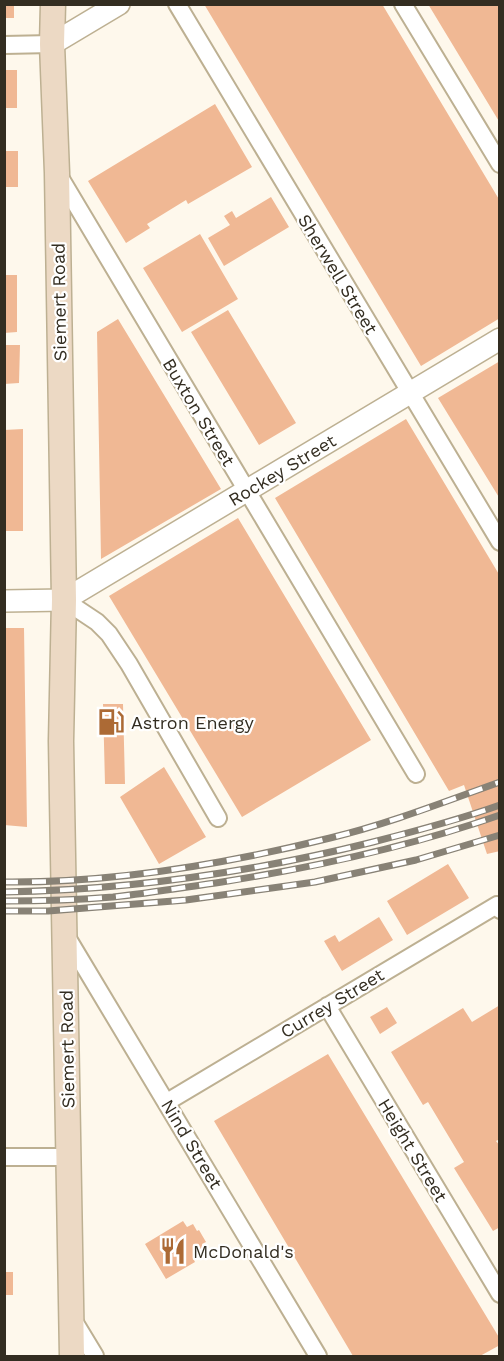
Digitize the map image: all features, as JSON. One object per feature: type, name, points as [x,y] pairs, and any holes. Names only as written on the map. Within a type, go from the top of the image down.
[{"type":"main road","name":"Siemert Road","points":[[52,4],[64,600],[61,741],[72,1356]]},
{"type":"street","points":[[4,45],[52,44],[118,4]]},
{"type":"street","name":"Sherwell Street","points":[[177,4],[500,542]]},
{"type":"street","points":[[403,4],[500,164]]},
{"type":"street","name":"Buxton Street","points":[[57,173],[416,774]]},
{"type":"street","name":"Rockey Street","points":[[64,600],[500,339]]},
{"type":"street","points":[[4,601],[64,600],[97,622],[110,634],[218,818]]},
{"type":"street","name":"Currey Street","points":[[167,1102],[498,907]]},
{"type":"street","name":"Nind Street","points":[[65,933],[318,1356]]},
{"type":"street","name":"Height Street","points":[[327,1006],[500,1294]]},
{"type":"street","points":[[4,1157],[69,1157]]},
{"type":"street","points":[[71,1317],[95,1356]]},
{"type":"building","points":[[4,4],[14,4],[14,18],[4,18]]},
{"type":"building","points":[[204,4],[382,4],[500,201],[500,318],[421,366]]},
{"type":"building","points":[[428,4],[500,4],[500,123]]},
{"type":"building","points":[[4,70],[17,70],[17,108],[4,108]]},
{"type":"building","points":[[215,104],[252,167],[188,204],[186,200],[147,224],[150,228],[126,243],[88,181]]},
{"type":"building","points":[[4,151],[18,151],[18,187],[4,187]]},
{"type":"building","points":[[271,197],[289,227],[224,266],[208,238],[230,225],[224,216],[232,211],[236,218]]},
{"type":"building","points":[[200,234],[238,299],[182,332],[143,268]]},
{"type":"building","points":[[4,275],[17,275],[17,332],[4,333]]},
{"type":"building","points":[[228,310],[296,423],[259,445],[191,332]]},
{"type":"building","points":[[118,319],[221,489],[101,559],[97,332]]},
{"type":"building","points":[[4,345],[20,345],[19,383],[4,384]]},
{"type":"building","points":[[500,361],[500,499],[438,398]]},
{"type":"building","points":[[406,419],[500,576],[500,851],[487,854],[464,785],[449,791],[275,498]]},
{"type":"building","points":[[23,429],[23,531],[4,531],[4,430]]},
{"type":"building","points":[[238,518],[371,740],[242,817],[109,596]]},
{"type":"building","points":[[4,628],[24,628],[27,827],[4,825]]},
{"type":"building","points":[[103,704],[123,704],[125,784],[105,784]]},
{"type":"building","points":[[164,767],[206,837],[159,864],[120,797]]},
{"type":"building","points":[[448,864],[469,898],[407,935],[387,901]]},
{"type":"building","points":[[379,917],[393,940],[342,971],[324,941],[335,935],[339,942]]},
{"type":"building","points":[[500,1005],[500,1139],[496,1141],[500,1146],[500,1227],[493,1231],[454,1168],[464,1162],[428,1102],[423,1105],[391,1052],[463,1008],[472,1022]]},
{"type":"building","points":[[387,1007],[397,1023],[380,1034],[370,1017]]},
{"type":"building","points":[[328,1054],[500,1339],[500,1345],[480,1356],[353,1356],[214,1121]]},
{"type":"building","points":[[183,1221],[187,1227],[193,1224],[197,1231],[199,1230],[206,1242],[202,1244],[204,1249],[202,1253],[193,1258],[195,1262],[166,1279],[145,1244]]},
{"type":"building","points":[[4,1272],[13,1272],[13,1295],[4,1295]]},
{"type":"railway","points":[[4,882],[127,875],[250,856],[373,826],[500,782]]},
{"type":"railway","points":[[4,892],[98,888],[190,877],[282,862],[373,842],[500,805]]},
{"type":"railway","points":[[4,901],[113,897],[257,876],[327,863],[397,846],[500,815]]},
{"type":"railway","points":[[4,911],[48,911],[186,900],[315,882],[416,860],[500,835]]},
{"type":"place","name":"Astron Energy","points":[[111,722]]},
{"type":"place","name":"McDonald's","points":[[173,1251]]}]
